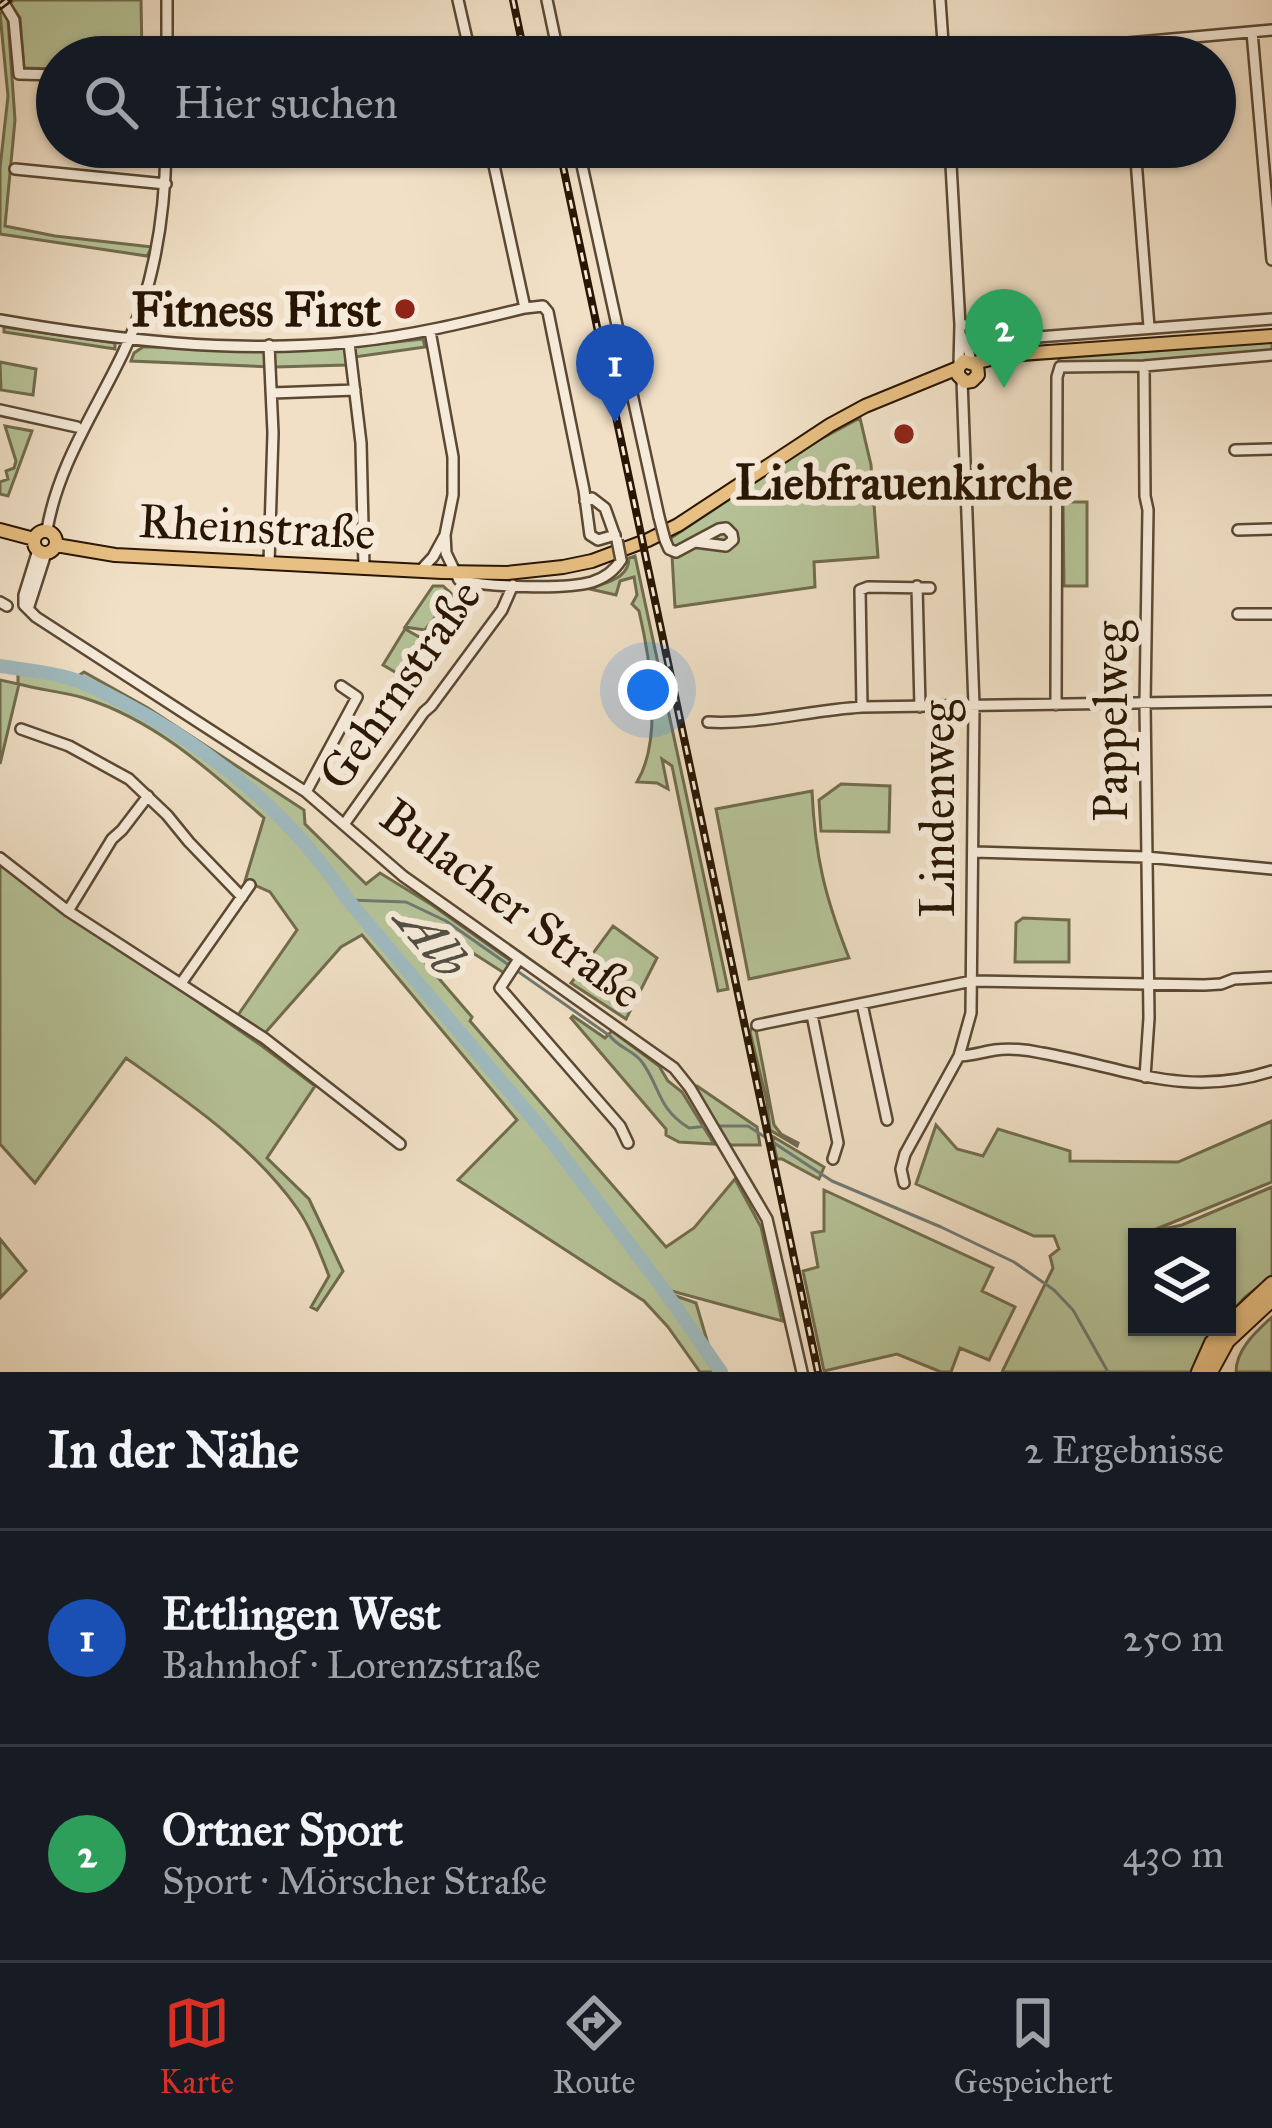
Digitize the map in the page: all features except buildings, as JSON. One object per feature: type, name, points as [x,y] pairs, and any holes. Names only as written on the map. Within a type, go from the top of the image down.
[{"type":"highway","points":[[1236,1322],[1272,1285]]},
{"type":"highway","points":[[1236,1324],[1272,1300]]},
{"type":"highway","points":[[1198,1372],[1220,1336]]},
{"type":"highway","points":[[1210,1372],[1227,1336]]},
{"type":"highway","points":[[1224,1372],[1229,1336]]},
{"type":"main road","name":"Rheinstraße","points":[[0,530],[43,547],[115,555],[507,573],[592,561],[678,525],[830,425],[944,372],[967,371],[1006,355],[1272,336]]},
{"type":"main road","points":[[43,547],[53,534],[46,530]]},
{"type":"street","points":[[2,0],[14,20],[20,74],[36,74]]},
{"type":"street","points":[[166,0],[166,36]]},
{"type":"street","points":[[458,0],[466,36]]},
{"type":"street","points":[[547,0],[555,36]]},
{"type":"street","points":[[940,0],[943,36]]},
{"type":"street","points":[[1207,36],[1272,30]]},
{"type":"street","points":[[1252,32],[1272,260]]},
{"type":"street","points":[[46,530],[71,454],[144,302],[155,260],[166,168]]},
{"type":"street","points":[[495,168],[525,308]]},
{"type":"street","points":[[583,168],[664,540],[676,552],[695,542]]},
{"type":"street","name":"Lindenweg","points":[[904,1184],[901,1169],[910,1142],[959,1056],[972,981],[974,706],[967,345],[960,329],[951,168]]},
{"type":"street","points":[[1138,168],[1149,327]]},
{"type":"street","points":[[16,169],[166,184]]},
{"type":"street","points":[[0,320],[129,341],[349,343],[543,306],[548,312],[590,535],[598,540],[616,538],[605,508],[592,498],[586,501]]},
{"type":"street","points":[[960,329],[998,324],[1038,337],[1272,320]]},
{"type":"street","points":[[430,331],[453,457],[446,536],[455,572]]},
{"type":"street","points":[[349,343],[361,443],[364,568]]},
{"type":"street","points":[[268,563],[272,497],[269,345]]},
{"type":"street","points":[[1056,705],[1060,367],[1144,366],[1272,355]]},
{"type":"street","name":"Pappelweg","points":[[1144,366],[1149,984],[1145,1077]]},
{"type":"street","points":[[272,393],[355,390]]},
{"type":"street","points":[[0,410],[77,427]]},
{"type":"street","points":[[1234,450],[1272,449]]},
{"type":"street","points":[[1238,530],[1272,529]]},
{"type":"street","points":[[421,570],[446,536]]},
{"type":"street","name":"Rheinstraße","points":[[455,572],[462,582],[573,585],[593,581],[613,571],[621,560],[616,538]]},
{"type":"street","name":"Bulacher Straße","points":[[43,547],[24,595],[24,605],[36,617],[306,792],[514,966],[667,1061],[709,1120],[769,1225],[802,1372]]},
{"type":"street","name":"Gehrnstraße","points":[[345,823],[502,610],[513,585]]},
{"type":"street","points":[[917,586],[920,706]]},
{"type":"street","points":[[862,707],[860,590],[930,588]]},
{"type":"street","points":[[1238,614],[1272,614]]},
{"type":"street","points":[[306,792],[358,697],[341,686]]},
{"type":"street","points":[[708,722],[862,707],[1272,701]]},
{"type":"street","points":[[21,729],[69,746],[128,779],[242,897]]},
{"type":"street","points":[[68,911],[112,838],[148,796]]},
{"type":"street","points":[[974,852],[1146,857],[1272,869]]},
{"type":"street","points":[[0,858],[68,911],[265,1038],[400,1144]]},
{"type":"street","points":[[182,982],[250,885]]},
{"type":"street","points":[[514,966],[500,988],[620,1126],[628,1143]]},
{"type":"street","points":[[758,1025],[972,981],[1221,985],[1234,979],[1272,977]]},
{"type":"street","points":[[862,1004],[887,1120]]},
{"type":"street","points":[[812,1015],[838,1143],[833,1159]]},
{"type":"street","points":[[959,1056],[994,1050],[1040,1052],[1192,1084],[1221,1083],[1272,1070]]},
{"type":"green space","points":[[141,0],[142,36],[36,36],[36,68],[24,68],[20,18],[10,3]]},
{"type":"green space","points":[[3,11],[8,20],[15,120],[5,226],[152,247],[147,256],[0,234],[0,168],[8,96]]},
{"type":"green space","points":[[4,327],[115,343],[115,349],[4,332]]},
{"type":"green space","points":[[423,339],[425,347],[347,358],[347,365],[131,361],[143,347],[350,347]]},
{"type":"green space","points":[[1272,340],[1272,351],[1059,363],[1059,357]]},
{"type":"green space","points":[[0,362],[36,369],[33,395],[1,390]]},
{"type":"green space","points":[[860,418],[871,465],[878,557],[814,562],[815,587],[675,607],[671,538],[817,441]]},
{"type":"green space","points":[[5,426],[32,431],[8,496],[0,494],[0,482],[8,479],[6,471],[16,461]]},
{"type":"green space","points":[[1063,502],[1087,502],[1087,586],[1064,586]]},
{"type":"green space","points":[[635,556],[728,989],[718,991],[672,766],[662,759],[668,789],[637,782],[650,744],[652,698],[639,611],[632,604],[637,595],[634,577],[620,581],[616,595],[590,589],[621,575],[629,558]]},
{"type":"green space","points":[[433,586],[443,586],[453,595],[425,630],[405,627]]},
{"type":"green space","points":[[405,629],[421,638],[400,675],[383,665]]},
{"type":"green space","points":[[18,672],[72,680],[84,672],[148,708],[304,810],[305,824],[366,884],[380,873],[511,961],[504,973],[431,926],[409,919],[398,931],[666,1247],[694,1228],[735,1179],[761,1227],[782,1321],[672,1291],[696,1303],[719,1372],[700,1372],[644,1301],[458,1180],[517,1120],[362,935],[341,947],[265,1033],[238,1015],[297,930],[270,892],[245,881],[264,818],[180,748],[134,719],[84,698],[19,684],[0,764],[0,680],[18,684]]},
{"type":"green space","points":[[841,784],[890,786],[889,832],[821,831],[819,800]]},
{"type":"green space","points":[[812,791],[823,876],[849,958],[749,979],[716,809]]},
{"type":"green space","points":[[0,865],[315,1086],[267,1158],[309,1199],[343,1271],[317,1310],[311,1307],[329,1276],[297,1208],[239,1144],[126,1058],[35,1183],[0,1144]]},
{"type":"green space","points":[[1023,918],[1069,920],[1069,962],[1015,962],[1016,923]]},
{"type":"green space","points":[[613,926],[657,958],[626,1019],[571,983]]},
{"type":"green space","points":[[573,1016],[605,1038],[612,1031],[659,1066],[682,1092],[714,1144],[679,1142],[666,1135],[666,1129]]},
{"type":"green space","points":[[752,1027],[774,1125],[797,1146],[770,1130]]},
{"type":"green space","points":[[697,1086],[757,1127],[760,1145],[729,1145]]},
{"type":"green space","points":[[1272,1121],[1272,1182],[1159,1228],[1128,1228],[1128,1336],[1212,1336],[1192,1372],[1002,1372],[1053,1268],[1050,1256],[1059,1249],[1054,1236],[1034,1236],[916,1184],[936,1125],[957,1149],[983,1156],[998,1129],[1070,1151],[1070,1161],[1178,1162]]},
{"type":"green space","points":[[772,1136],[824,1167],[819,1179],[777,1159]]},
{"type":"green space","points":[[1272,1187],[1272,1276],[1236,1307],[1236,1228],[1168,1228]]},
{"type":"green space","points":[[824,1190],[993,1268],[982,1291],[1015,1307],[989,1360],[960,1348],[951,1372],[897,1354],[824,1371],[803,1271],[818,1267],[812,1233],[824,1231]]},
{"type":"green space","points":[[0,1239],[26,1271],[0,1298]]},
{"type":"green space","points":[[1272,1317],[1272,1372],[1236,1372],[1243,1348]]},
{"type":"waterway","name":"Alb","points":[[0,666],[72,679],[122,702],[188,741],[275,813],[549,1138],[721,1372]]},
{"type":"waterway","points":[[348,900],[406,902],[446,921],[638,1058],[665,1105],[689,1128],[708,1126]]},
{"type":"waterway","points":[[717,1126],[748,1126],[832,1181],[1014,1262],[1073,1310],[1108,1372]]},
{"type":"railway","points":[[0,6],[8,0]]},
{"type":"railway","points":[[513,0],[521,36]]},
{"type":"railway","points":[[563,168],[818,1372]]},
{"type":"place","name":"Fitness First","points":[[405,309]]},
{"type":"place","name":"Ortner Sport","points":[[1004,388]]},
{"type":"place","name":"Ettlingen West","points":[[615,423]]},
{"type":"place","name":"Liebfrauenkirche","points":[[904,434]]}]
